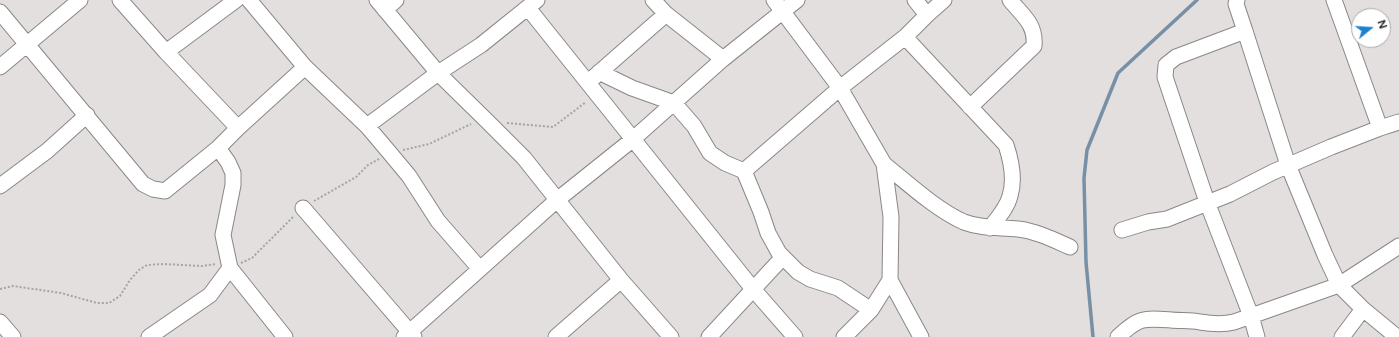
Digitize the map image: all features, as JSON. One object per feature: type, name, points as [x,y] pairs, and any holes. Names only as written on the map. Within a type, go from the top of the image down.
[{"type":"street","points":[[0,67],[80,0]]},
{"type":"street","points":[[120,0],[166,52],[238,128]]},
{"type":"street","points":[[166,52],[236,0]]},
{"type":"street","points":[[249,0],[305,67],[367,126],[410,176],[438,221],[480,269]]},
{"type":"street","points":[[653,0],[666,14],[723,59]]},
{"type":"street","points":[[303,208],[409,335],[557,200],[632,140],[674,103],[779,6],[797,0]]},
{"type":"street","points":[[915,0],[926,15]]},
{"type":"street","points":[[744,171],[840,88],[905,37],[926,15],[944,0]]},
{"type":"street","points":[[970,107],[1034,46],[1035,36],[1031,26],[1010,0]]},
{"type":"street","points":[[1237,0],[1236,4],[1288,165],[1339,285],[1363,309],[1397,337]]},
{"type":"street","points":[[1334,0],[1380,128]]},
{"type":"street","points":[[386,3],[438,73],[524,158],[621,280],[671,337]]},
{"type":"street","points":[[367,126],[438,73],[481,46],[532,4],[592,88],[632,140],[753,289],[795,337]]},
{"type":"street","points":[[779,6],[840,88],[884,164],[947,213],[964,222],[990,228],[1030,231],[1070,247]]},
{"type":"street","points":[[0,12],[143,184],[153,190],[165,191],[218,148],[305,67]]},
{"type":"street","points":[[592,88],[599,72],[666,14]]},
{"type":"street","points":[[1245,30],[1176,57],[1166,65],[1165,77],[1207,202],[1251,316],[1257,337]]},
{"type":"street","points":[[905,37],[1006,145],[1011,159],[1012,183],[1010,196],[1002,212],[990,228]]},
{"type":"street","points":[[599,72],[632,88],[674,103],[694,126],[710,153],[725,163],[744,171],[768,233],[779,253],[798,272],[810,279],[838,288],[871,310]]},
{"type":"street","points":[[0,186],[48,151],[87,115]]},
{"type":"street","points":[[1122,230],[1148,222],[1167,219],[1230,194],[1288,165],[1380,128],[1399,122]]},
{"type":"street","points":[[218,148],[228,162],[233,173],[233,185],[223,235],[230,265],[285,337]]},
{"type":"street","points":[[884,164],[891,217],[890,280],[921,337]]},
{"type":"street","points":[[1118,337],[1136,323],[1147,318],[1225,324],[1251,316],[1339,285],[1399,246]]},
{"type":"street","points":[[708,337],[783,257]]},
{"type":"street","points":[[149,337],[210,295],[230,265]]},
{"type":"street","points":[[556,337],[621,280]]},
{"type":"street","points":[[844,337],[871,310],[890,280]]},
{"type":"street","points":[[1342,337],[1363,309]]},
{"type":"street","points":[[0,322],[14,337]]},
{"type":"path","points":[[0,289],[13,286],[61,293],[97,303],[109,303],[120,296],[130,280],[139,270],[147,265],[230,265],[252,258],[303,208],[356,177],[368,166],[389,152],[429,144],[465,126],[487,121],[554,127],[592,88]]},
{"type":"waterway","points":[[1093,337],[1086,262],[1084,178],[1087,150],[1118,73],[1197,0]]}]
